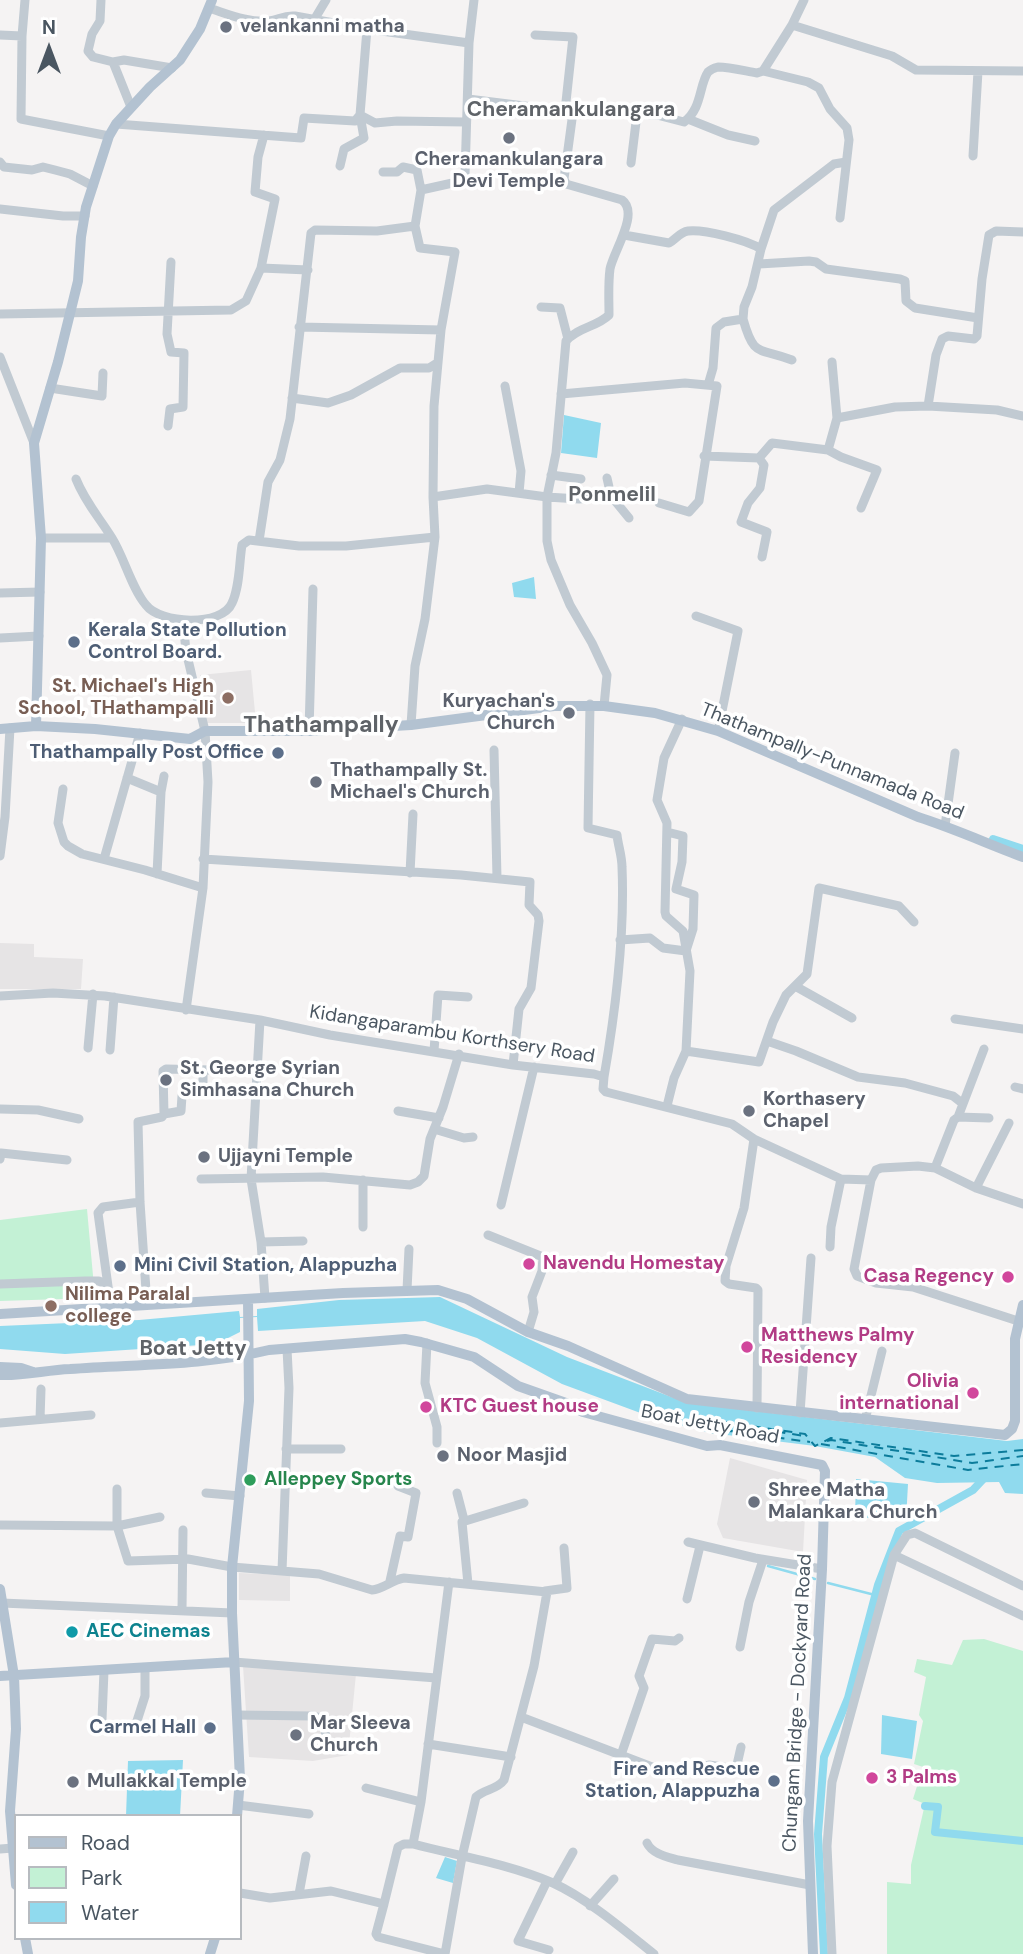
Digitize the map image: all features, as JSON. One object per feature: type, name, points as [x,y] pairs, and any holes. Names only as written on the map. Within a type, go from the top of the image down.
[{"type":"main road","points":[[36,726],[41,538],[34,443],[78,281],[85,216],[109,136],[116,124],[192,44],[210,4]]},
{"type":"main road","name":"Thathampally-Punnamada Road","points":[[5,729],[36,726],[190,739],[205,731],[411,725],[526,709],[590,704],[655,713],[718,731],[918,817],[1023,857]]},
{"type":"main road","points":[[0,1314],[438,1290],[467,1299],[528,1332],[568,1346],[687,1399],[1005,1435],[1012,1429],[1015,1421],[1015,1339],[1023,1305]]},
{"type":"main road","points":[[237,1810],[240,1779],[232,1567],[249,1401],[248,1299]]},
{"type":"main road","name":"Boat Jetty Road","points":[[33,1372],[194,1363],[249,1356],[269,1350],[405,1339],[474,1357],[518,1386],[610,1420],[707,1446],[720,1445],[813,1463]]},
{"type":"main road","points":[[0,1367],[21,1368],[33,1372]]},
{"type":"main road","points":[[0,1375],[23,1376],[33,1372]]},
{"type":"main road","name":"Chungam Bridge - Dockyard Road","points":[[813,1463],[822,1465],[825,1471],[808,1821],[813,1954]]},
{"type":"main road","points":[[0,1589],[14,1676],[16,1729],[10,1811],[14,1860]]},
{"type":"main road","points":[[0,1676],[234,1662]]},
{"type":"street","points":[[25,0],[21,119],[109,136]]},
{"type":"street","points":[[102,0],[100,21],[92,34],[88,51],[93,57],[113,62],[124,60],[172,68]]},
{"type":"street","points":[[314,20],[326,0]]},
{"type":"street","points":[[421,190],[457,182],[465,176],[469,43],[474,0]]},
{"type":"street","points":[[762,71],[792,25],[804,0]]},
{"type":"street","points":[[210,4],[244,19],[270,21],[284,15],[469,43]]},
{"type":"street","points":[[792,25],[892,56],[916,70],[1023,71]]},
{"type":"street","points":[[340,166],[344,149],[364,138],[360,115],[367,29]]},
{"type":"street","points":[[0,35],[22,36]]},
{"type":"street","points":[[535,35],[573,37],[564,179],[570,187],[622,200],[628,209],[624,235],[610,268],[609,315],[603,321],[580,329],[568,339]]},
{"type":"street","points":[[113,62],[131,107]]},
{"type":"street","points":[[688,119],[712,68],[757,73],[762,71],[808,82],[819,88],[830,108],[847,128],[849,140],[840,218]]},
{"type":"street","points":[[973,156],[978,71]]},
{"type":"street","points":[[468,99],[569,111],[657,115],[679,122],[688,119],[729,135],[755,141]]},
{"type":"street","points":[[631,163],[637,114]]},
{"type":"street","points":[[360,115],[375,123],[465,122]]},
{"type":"street","points":[[116,124],[301,138],[304,118],[355,121],[360,115]]},
{"type":"street","points":[[0,314],[231,310],[240,307],[246,301],[261,268],[275,199],[255,192],[258,157],[264,135]]},
{"type":"street","points":[[0,162],[4,167],[32,170],[43,167],[71,174],[93,186]]},
{"type":"street","points":[[792,360],[756,349],[749,341],[743,319],[744,307],[774,210],[834,164],[846,162]]},
{"type":"street","points":[[383,172],[397,172],[403,167],[417,170],[421,190],[415,226],[420,248],[456,252],[440,330],[434,406],[435,537],[425,619],[415,666],[411,725]]},
{"type":"street","points":[[0,209],[85,216]]},
{"type":"street","points":[[259,541],[267,486],[282,454],[292,398],[311,233],[315,230],[377,230],[415,226]]},
{"type":"street","points":[[624,235],[669,243],[681,233],[690,231],[721,235],[761,249]]},
{"type":"street","points":[[928,406],[936,355],[942,339],[948,336],[974,339],[977,336],[989,235],[996,231],[1023,232]]},
{"type":"street","points":[[759,264],[809,261],[826,269],[900,279],[905,281],[906,301],[915,308],[978,318]]},
{"type":"street","points":[[168,426],[170,409],[183,407],[184,353],[171,352],[167,334],[171,262]]},
{"type":"street","points":[[261,268],[308,270]]},
{"type":"street","points":[[541,307],[560,308],[568,339],[547,497],[547,541],[551,560],[570,605],[607,676],[604,706]]},
{"type":"street","points":[[708,385],[713,368],[716,328],[724,322],[743,319]]},
{"type":"street","points":[[299,327],[440,330]]},
{"type":"street","points":[[0,357],[34,443]]},
{"type":"street","points":[[828,450],[837,418],[832,362]]},
{"type":"street","points":[[292,398],[328,404],[351,395],[400,368],[429,368],[438,363]]},
{"type":"street","points":[[50,388],[102,396],[103,373]]},
{"type":"street","points":[[561,394],[669,384],[717,386],[699,500],[689,512],[659,503]]},
{"type":"street","points":[[505,386],[521,471],[519,493]]},
{"type":"street","points":[[0,389],[11,388]]},
{"type":"street","points":[[837,418],[895,407],[928,406],[997,410],[1023,416]]},
{"type":"street","points":[[759,458],[772,443],[828,450],[877,470],[861,508]]},
{"type":"street","points":[[704,456],[759,458]]},
{"type":"street","points":[[759,458],[764,465],[760,488],[748,503],[741,522],[767,532],[762,557]]},
{"type":"street","points":[[551,475],[581,480]]},
{"type":"street","points":[[607,478],[611,496],[629,518]]},
{"type":"street","points":[[76,479],[84,499],[112,538],[146,606],[158,614],[183,621],[209,619],[224,614],[232,606],[242,545],[248,540],[299,546],[346,546],[435,537]]},
{"type":"street","points":[[433,498],[487,489],[579,499],[611,496]]},
{"type":"street","points":[[41,538],[112,538]]},
{"type":"street","points":[[309,730],[313,589]]},
{"type":"street","points":[[0,593],[40,592]]},
{"type":"street","points":[[696,616],[738,631],[718,731]]},
{"type":"street","points":[[183,621],[186,651],[205,731],[208,789],[202,888],[186,1010]]},
{"type":"street","points":[[0,638],[39,636]]},
{"type":"street","points":[[590,704],[588,828],[617,835],[622,865],[621,940],[614,1019],[604,1077]]},
{"type":"street","points":[[667,1106],[674,1078],[686,1051],[690,971],[683,931],[665,912],[667,823],[657,800],[664,758],[682,719]]},
{"type":"street","points":[[0,856],[5,817],[5,729]]},
{"type":"street","points":[[104,859],[140,733]]},
{"type":"street","points":[[495,750],[497,878]]},
{"type":"street","points":[[945,826],[956,753]]},
{"type":"street","points":[[157,874],[164,776]]},
{"type":"street","points":[[127,778],[161,792]]},
{"type":"street","points":[[62,789],[58,823],[64,842],[82,855],[202,888]]},
{"type":"street","points":[[410,873],[413,814]]},
{"type":"street","points":[[667,832],[683,836],[682,862],[676,890],[694,895],[694,929],[686,951]]},
{"type":"street","points":[[203,859],[530,882],[529,905],[539,917],[531,988],[519,1009],[513,1065]]},
{"type":"street","points":[[686,1051],[759,1062],[786,995],[807,974],[819,888],[899,906],[914,922]]},
{"type":"street","points":[[621,940],[650,938],[663,948],[686,951]]},
{"type":"street","points":[[795,986],[852,1018]]},
{"type":"street","points":[[88,1048],[93,994]]},
{"type":"street","name":"Kidangaparambu Korthsery Road","points":[[0,996],[93,994],[260,1020],[330,1035],[513,1065],[604,1077],[603,1089],[606,1091],[732,1124],[754,1139],[841,1179],[871,1180],[876,1170],[881,1168],[935,1168],[976,1188],[1023,1204]]},
{"type":"street","points":[[434,1051],[438,995],[468,997]]},
{"type":"street","points":[[110,1050],[114,998]]},
{"type":"street","points":[[955,1019],[1023,1029]]},
{"type":"street","points":[[260,1020],[251,1179],[261,1242],[265,1298]]},
{"type":"street","points":[[767,1041],[858,1077],[905,1083],[953,1096],[962,1103]]},
{"type":"street","points":[[935,1168],[984,1049]]},
{"type":"street","points":[[201,1179],[323,1177],[410,1185],[418,1182],[424,1176],[434,1129],[459,1055]]},
{"type":"street","points":[[501,1205],[534,1067]]},
{"type":"street","points":[[164,1114],[163,1072],[166,1069],[257,1070]]},
{"type":"street","points":[[147,1305],[137,1125],[140,1120],[181,1111],[184,1094],[204,1094],[203,1070]]},
{"type":"street","points":[[0,1109],[38,1110],[79,1119]]},
{"type":"street","points":[[398,1111],[439,1118]]},
{"type":"street","points":[[958,1117],[989,1118]]},
{"type":"street","points":[[976,1188],[1009,1123]]},
{"type":"street","points":[[434,1129],[473,1138]]},
{"type":"street","points":[[754,1139],[744,1208],[726,1266],[725,1281],[729,1284],[756,1287],[758,1290],[757,1408]]},
{"type":"street","points":[[0,1159],[1,1153],[66,1160]]},
{"type":"street","points":[[830,1247],[831,1227],[841,1179]]},
{"type":"street","points":[[363,1180],[363,1227]]},
{"type":"street","points":[[871,1180],[854,1269],[857,1276],[876,1283],[913,1287],[1018,1321]]},
{"type":"street","points":[[111,1308],[98,1213],[103,1207],[140,1202]]},
{"type":"street","points":[[488,1235],[543,1257],[542,1271],[531,1297],[534,1312],[528,1332]]},
{"type":"street","points":[[261,1242],[303,1241]]},
{"type":"street","points":[[407,1290],[410,1249]]},
{"type":"street","points":[[800,1413],[811,1258]]},
{"type":"street","points":[[0,1284],[99,1281],[108,1286]]},
{"type":"street","points":[[427,1343],[425,1383],[437,1427],[437,1443]]},
{"type":"street","points":[[282,1571],[289,1388],[287,1349]]},
{"type":"street","points":[[865,1420],[882,1351]]},
{"type":"street","points":[[40,1419],[41,1390]]},
{"type":"street","points":[[0,1423],[91,1415]]},
{"type":"street","points":[[286,1449],[341,1449]]},
{"type":"street","points":[[390,1581],[400,1536],[408,1537],[416,1493],[398,1486]]},
{"type":"street","points":[[117,1489],[117,1526],[128,1561],[181,1559],[232,1567],[318,1574],[375,1590],[390,1581],[404,1578],[545,1591],[566,1588],[564,1548]]},
{"type":"street","points":[[206,1493],[240,1496]]},
{"type":"street","points":[[457,1493],[464,1520]]},
{"type":"street","points":[[468,1584],[461,1525],[464,1520],[524,1503]]},
{"type":"street","points":[[0,1525],[117,1526],[159,1517]]},
{"type":"street","points":[[182,1610],[183,1530]]},
{"type":"street","points":[[832,1954],[827,1846],[832,1782],[894,1555],[905,1536],[914,1532],[1023,1586]]},
{"type":"street","points":[[688,1542],[763,1560],[822,1569]]},
{"type":"street","points":[[687,1599],[700,1546]]},
{"type":"street","points":[[894,1555],[1023,1616]]},
{"type":"street","points":[[740,1647],[748,1602],[763,1560]]},
{"type":"street","points":[[413,1844],[421,1802],[449,1582]]},
{"type":"street","points":[[545,1591],[548,1596],[521,1717],[502,1784],[476,1797],[462,1857],[445,1954],[378,1937],[376,1934],[398,1847],[413,1844],[462,1857],[524,1872],[551,1883],[590,1906],[642,1950],[654,1954]]},
{"type":"street","points":[[2,1603],[232,1613]]},
{"type":"street","points":[[621,1755],[644,1688],[639,1676],[652,1639],[675,1641],[679,1638]]},
{"type":"street","points":[[234,1662],[436,1678]]},
{"type":"street","points":[[136,1724],[145,1696],[145,1668]]},
{"type":"street","points":[[102,1719],[104,1671]]},
{"type":"street","points":[[237,1715],[312,1716],[325,1719],[326,1748]]},
{"type":"street","points":[[521,1717],[660,1770],[691,1770],[709,1765],[736,1769],[741,1746]]},
{"type":"street","points":[[428,1744],[511,1757]]},
{"type":"street","points":[[366,1788],[421,1802]]},
{"type":"street","points":[[237,1810],[309,1814]]},
{"type":"street","points":[[647,1843],[649,1848],[668,1857],[810,1885]]},
{"type":"street","points":[[0,1849],[13,1848]]},
{"type":"street","points":[[549,1950],[518,1941],[551,1883],[573,1852]]},
{"type":"street","points":[[299,1894],[306,1856]]},
{"type":"street","points":[[590,1906],[614,1879]]},
{"type":"street","points":[[242,1894],[270,1898],[331,1891],[384,1904]]},
{"type":"shaded area","name":"St. Michael's High School, THathampalli","points":[[251,670],[256,723],[206,723],[200,675]]},
{"type":"shaded area","points":[[0,943],[34,944],[34,957],[83,959],[81,989],[0,989]]},
{"type":"shaded area","points":[[730,1458],[807,1480],[803,1552],[723,1538],[717,1524]]},
{"type":"shaded area","points":[[239,1573],[290,1575],[290,1601],[239,1600]]},
{"type":"shaded area","points":[[243,1666],[356,1674],[348,1755],[313,1761],[249,1757]]},
{"type":"green space","points":[[87,1209],[95,1298],[0,1301],[0,1220]]},
{"type":"green space","points":[[984,1639],[1023,1651],[1023,1954],[887,1954],[887,1882],[911,1884],[911,1865],[925,1804],[913,1799],[923,1767],[914,1764],[923,1721],[919,1715],[926,1677],[914,1672],[917,1659],[952,1665],[963,1640]]},
{"type":"water","points":[[564,415],[601,423],[597,458],[561,453]]},
{"type":"water","points":[[534,577],[536,599],[514,597],[512,583]]},
{"type":"water","points":[[440,1297],[567,1357],[687,1403],[1007,1441],[1023,1439],[1023,1494],[1005,1493],[999,1482],[937,1483],[905,1478],[875,1457],[815,1446],[711,1433],[654,1418],[562,1384],[477,1338],[425,1321],[258,1331],[257,1317],[240,1318],[240,1332],[216,1344],[65,1354],[0,1349],[0,1326],[139,1320],[239,1311],[240,1317],[257,1316],[257,1309],[339,1300]]},
{"type":"water","points":[[856,1479],[908,1484],[906,1520],[855,1517]]},
{"type":"water","points":[[882,1715],[917,1721],[912,1759],[881,1754]]},
{"type":"water","points":[[183,1760],[180,1814],[126,1814],[128,1761]]},
{"type":"water","points":[[445,1857],[457,1861],[453,1883],[436,1878]]},
{"type":"waterway","points":[[993,839],[1023,849]]},
{"type":"waterway","points":[[824,1954],[818,1834],[824,1757],[848,1698],[878,1585],[899,1531],[973,1490],[987,1475]]},
{"type":"waterway","points":[[768,1566],[815,1579]]},
{"type":"waterway","points":[[828,1583],[875,1595]]},
{"type":"waterway","points":[[925,1806],[938,1807],[935,1832],[1023,1841]]},
{"type":"ferry route","points":[[711,1433],[718,1421],[805,1434],[815,1446],[831,1438],[954,1456],[1023,1450]]},
{"type":"ferry route","points":[[716,1427],[719,1422],[807,1438]]},
{"type":"ferry route","points":[[712,1433],[731,1431],[810,1442]]},
{"type":"ferry route","points":[[827,1441],[972,1463],[1023,1456]]},
{"type":"ferry route","points":[[821,1444],[968,1470],[1023,1464]]},
{"type":"place","name":"velankanni matha","points":[[226,27]]},
{"type":"place","name":"Cheramankulangara Devi Temple","points":[[509,138]]},
{"type":"place","name":"Kerala State Pollution Control Board.","points":[[74,642]]},
{"type":"place","name":"St. Michael's High School, THathampalli","points":[[228,698]]},
{"type":"place","name":"Kuryachan's Church","points":[[569,713]]},
{"type":"place","name":"Thathampally Post Office","points":[[278,753]]},
{"type":"place","name":"Thathampally St. Michael's Church","points":[[316,782]]},
{"type":"place","name":"St. George Syrian Simhasana Church","points":[[166,1080]]},
{"type":"place","name":"Korthasery Chapel","points":[[749,1111]]},
{"type":"place","name":"Ujjayni Temple","points":[[204,1157]]},
{"type":"place","name":"Navendu Homestay","points":[[529,1264]]},
{"type":"place","name":"Mini Civil Station, Alappuzha","points":[[120,1266]]},
{"type":"place","name":"Casa Regency","points":[[1008,1277]]},
{"type":"place","name":"Nilima Paralal college","points":[[51,1306]]},
{"type":"place","name":"Matthews Palmy Residency","points":[[747,1347]]},
{"type":"place","name":"Olivia international","points":[[973,1393]]},
{"type":"place","name":"KTC Guest house","points":[[426,1407]]},
{"type":"place","name":"Noor Masjid","points":[[443,1456]]},
{"type":"place","name":"Alleppey Sports","points":[[250,1480]]},
{"type":"place","name":"Shree Matha Malankara Church","points":[[754,1502]]},
{"type":"place","name":"AEC Cinemas","points":[[72,1632]]},
{"type":"place","name":"Carmel Hall","points":[[210,1728]]},
{"type":"place","name":"Mar Sleeva Church","points":[[296,1735]]},
{"type":"place","name":"3 Palms","points":[[872,1778]]},
{"type":"place","name":"Fire and Rescue Station, Alappuzha","points":[[774,1781]]},
{"type":"place","name":"Mullakkal Temple","points":[[73,1782]]},
{"type":"district","name":"Cheramankulangara","points":[[571,110]]},
{"type":"district","name":"Ponmelil","points":[[612,495]]},
{"type":"district","name":"Thathampally","points":[[321,726]]},
{"type":"district","name":"Boat Jetty","points":[[193,1349]]}]
